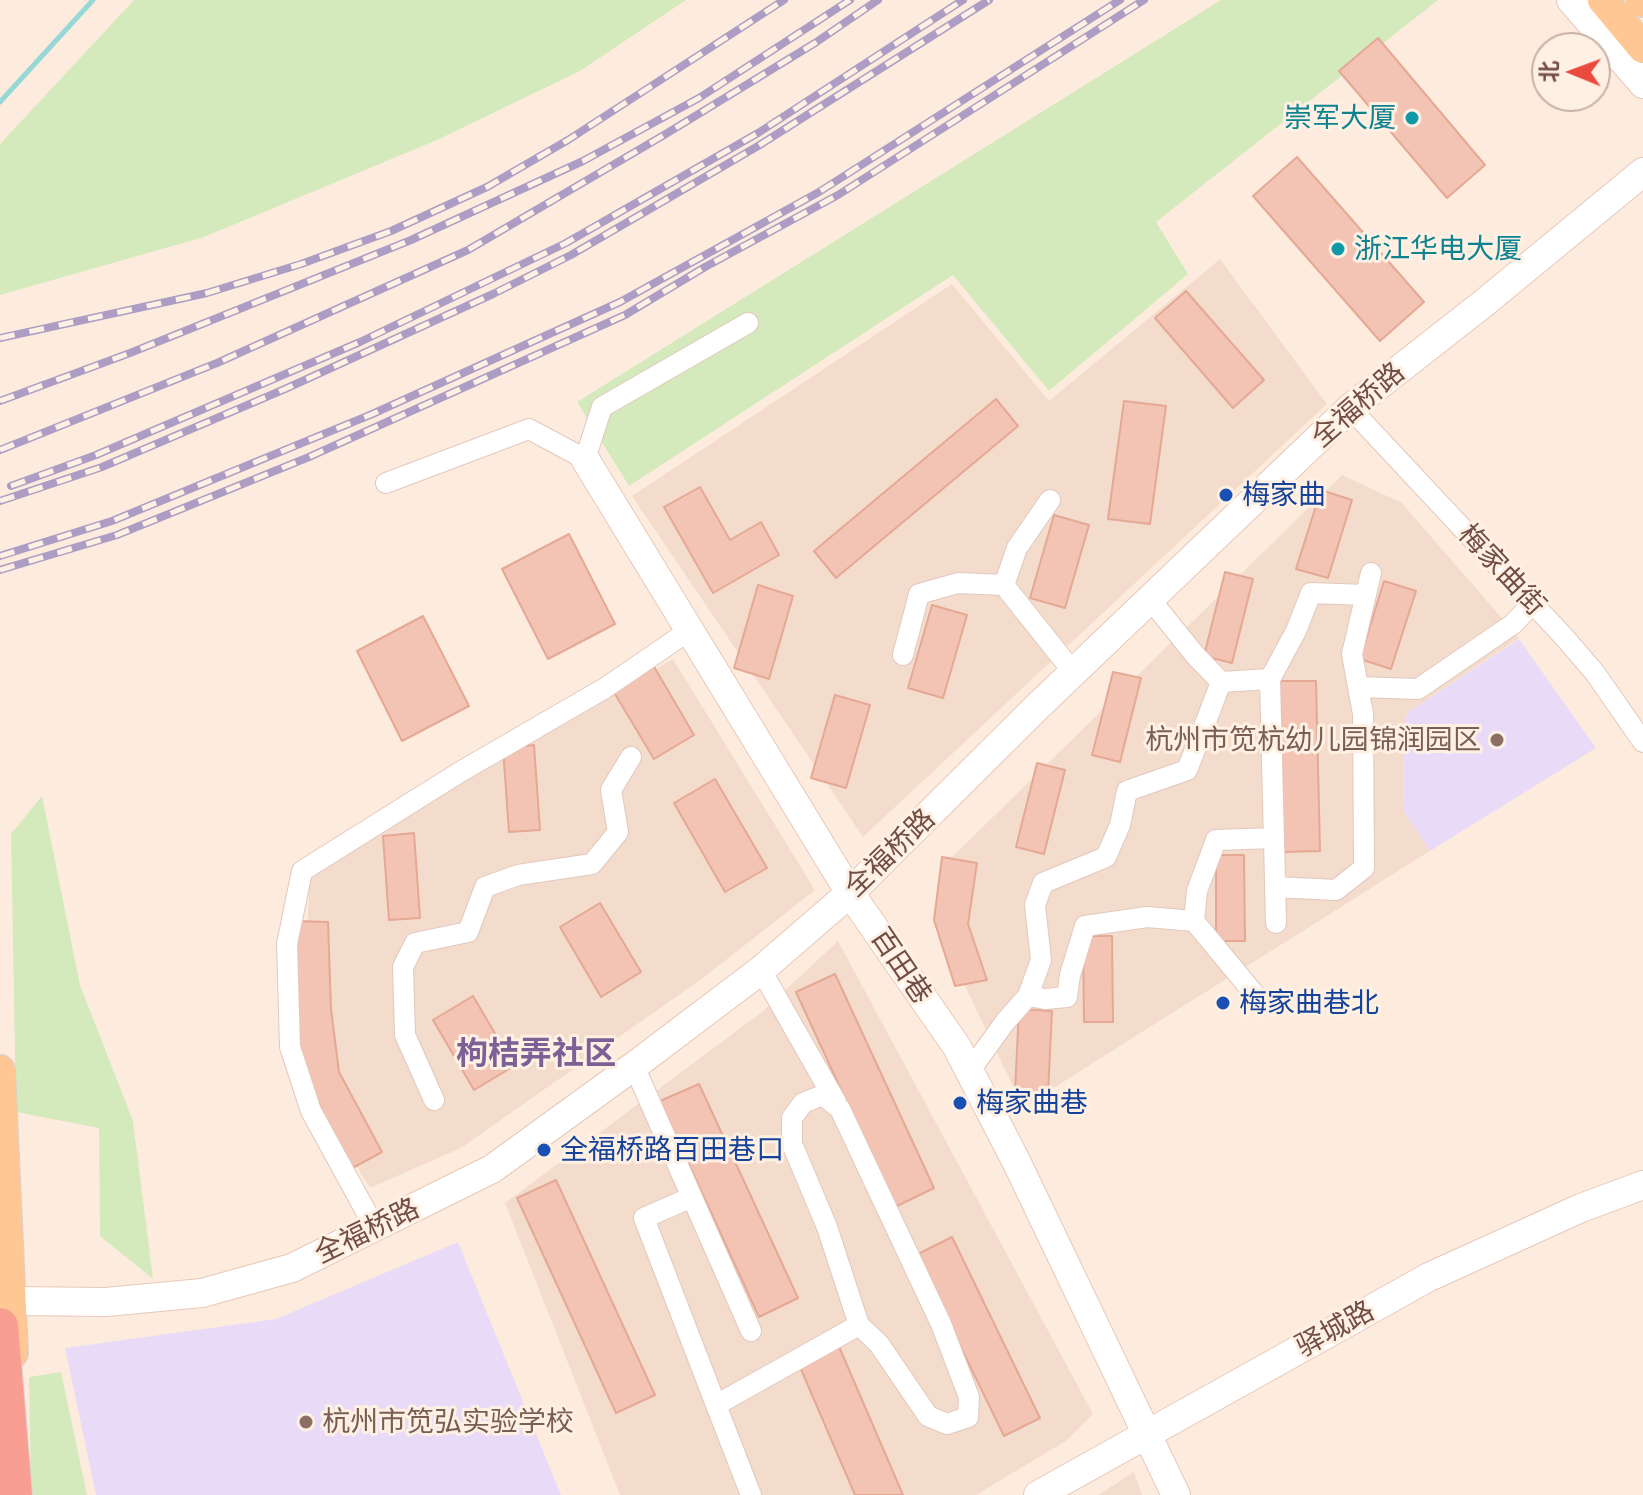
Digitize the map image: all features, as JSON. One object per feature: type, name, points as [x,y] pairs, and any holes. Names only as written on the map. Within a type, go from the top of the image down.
[{"type":"highway","points":[[6,1313],[16,1495]]},
{"type":"main road","points":[[1603,0],[1643,48]]},
{"type":"main road","points":[[0,1070],[6,1313]]},
{"type":"street","points":[[1571,0],[1643,84]]},
{"type":"street","name":"全福桥路","points":[[6,1313],[202,1293],[292,1268],[492,1169],[761,970],[850,893],[1073,672],[1350,408],[1643,172]]},
{"type":"street","points":[[386,483],[529,429],[585,459],[602,407],[748,323]]},
{"type":"street","name":"梅家曲街","points":[[1350,408],[1595,673],[1643,742]]},
{"type":"street","name":"百田巷","points":[[585,459],[850,893],[957,1047],[1016,1161],[1176,1495]]},
{"type":"street","points":[[1004,585],[1017,548],[1050,500]]},
{"type":"street","points":[[1275,887],[1336,890],[1364,868],[1363,714],[1352,654],[1371,573]]},
{"type":"street","points":[[903,655],[919,594],[958,583],[1004,585],[1073,672]]},
{"type":"street","points":[[1276,923],[1270,679],[1296,631],[1311,593],[1366,595]]},
{"type":"street","points":[[1150,599],[1221,682],[1270,679]]},
{"type":"street","points":[[1358,687],[1418,689],[1513,624],[1533,603]]},
{"type":"street","points":[[375,1228],[311,1111],[290,1047],[287,944],[302,871],[460,772],[605,688],[690,630]]},
{"type":"street","points":[[969,1072],[1028,996],[1041,960],[1035,905],[1043,883],[1106,857],[1120,825],[1127,791],[1187,770],[1221,682]]},
{"type":"street","points":[[434,1100],[405,1035],[403,967],[415,943],[468,932],[485,887],[518,875],[592,864],[618,832],[611,790],[631,757]]},
{"type":"street","points":[[1261,1002],[1194,921],[1197,891],[1216,840],[1274,838]]},
{"type":"street","points":[[1028,996],[1045,999],[1067,997],[1070,975],[1085,926],[1147,917],[1194,921]]},
{"type":"street","points":[[761,970],[840,1109],[941,1324],[969,1397],[968,1417],[947,1424],[928,1416],[879,1344],[859,1325],[827,1227],[792,1144],[792,1118],[803,1103],[823,1095],[840,1109]]},
{"type":"street","points":[[634,1066],[751,1331]]},
{"type":"street","name":"驿城路","points":[[1038,1495],[1429,1277],[1581,1208],[1643,1185]]},
{"type":"street","points":[[692,1197],[644,1218],[751,1495]]},
{"type":"street","points":[[716,1405],[859,1325]]},
{"type":"shaded area","points":[[1220,259],[1327,404],[863,837],[632,496],[952,284],[1049,401]]},
{"type":"shaded area","points":[[1342,475],[1402,503],[1519,638],[1407,713],[1403,810],[1430,851],[1023,1107],[940,934],[944,865]]},
{"type":"shaded area","name":"杭州市笕杭幼儿园锦润园区","points":[[1519,639],[1596,748],[1430,851],[1403,810],[1407,713]]},
{"type":"shaded area","points":[[673,659],[815,890],[703,978],[461,1148],[370,1188],[318,1103],[305,974],[310,872]]},
{"type":"shaded area","points":[[838,941],[1093,1414],[1066,1441],[976,1495],[620,1495],[505,1203],[762,1012]]},
{"type":"shaded area","name":"杭州市笕弘实验学校","points":[[458,1242],[561,1495],[96,1495],[65,1348],[276,1319]]},
{"type":"shaded area","points":[[1134,1472],[1142,1495],[1098,1495]]},
{"type":"green space","points":[[134,0],[686,0],[580,71],[437,140],[204,237],[0,295],[0,144]]},
{"type":"green space","points":[[1221,0],[1438,0],[1156,222],[1188,274],[1049,391],[953,275],[629,486],[577,402]]},
{"type":"green space","points":[[42,796],[80,985],[133,1121],[153,1279],[100,1236],[99,1128],[16,1112],[11,834]]},
{"type":"green space","points":[[61,1372],[87,1495],[31,1495],[29,1377]]},
{"type":"building","name":"崇军大厦","points":[[1378,38],[1485,165],[1447,198],[1339,71]]},
{"type":"building","name":"浙江华电大厦","points":[[1297,157],[1424,302],[1380,341],[1253,196]]},
{"type":"building","points":[[1186,291],[1264,380],[1233,408],[1155,318]]},
{"type":"building","points":[[996,399],[1018,426],[836,578],[814,551]]},
{"type":"building","points":[[1124,401],[1166,406],[1150,524],[1108,519]]},
{"type":"building","points":[[700,487],[730,540],[761,522],[779,555],[713,593],[664,507]]},
{"type":"building","points":[[1321,490],[1352,500],[1328,578],[1296,569]]},
{"type":"building","points":[[1054,515],[1089,525],[1065,608],[1030,598]]},
{"type":"building","points":[[569,534],[615,624],[548,659],[502,569]]},
{"type":"building","points":[[1225,572],[1253,579],[1232,663],[1204,656]]},
{"type":"building","points":[[1384,581],[1416,591],[1391,669],[1360,659]]},
{"type":"building","points":[[758,585],[793,596],[769,679],[734,668]]},
{"type":"building","points":[[932,605],[967,615],[943,698],[908,688]]},
{"type":"building","points":[[423,616],[469,706],[402,741],[357,651]]},
{"type":"building","points":[[653,665],[694,735],[654,759],[612,689]]},
{"type":"building","points":[[1113,672],[1141,678],[1120,762],[1092,755]]},
{"type":"building","points":[[1280,681],[1316,681],[1320,851],[1283,852]]},
{"type":"building","points":[[835,695],[870,705],[846,788],[811,778]]},
{"type":"building","points":[[534,745],[540,830],[509,832],[503,748]]},
{"type":"building","points":[[1037,763],[1065,770],[1044,854],[1016,847]]},
{"type":"building","points":[[715,779],[767,868],[725,892],[674,803]]},
{"type":"building","points":[[414,833],[420,918],[389,920],[383,836]]},
{"type":"building","points":[[1216,855],[1244,855],[1245,941],[1216,941]]},
{"type":"building","points":[[942,857],[977,863],[968,924],[987,980],[955,986],[934,920]]},
{"type":"building","points":[[600,903],[641,972],[601,997],[560,927]]},
{"type":"building","points":[[296,921],[328,922],[331,1009],[339,1072],[382,1152],[347,1171],[297,1051]]},
{"type":"building","points":[[1083,936],[1112,936],[1113,1022],[1084,1022]]},
{"type":"building","points":[[835,974],[934,1188],[895,1207],[796,992]]},
{"type":"building","points":[[473,996],[514,1066],[474,1090],[433,1020]]},
{"type":"building","points":[[1019,1009],[1052,1011],[1048,1093],[1015,1091]]},
{"type":"building","points":[[699,1084],[798,1298],[759,1317],[660,1101]]},
{"type":"building","points":[[556,1180],[655,1395],[616,1413],[517,1198]]},
{"type":"building","points":[[952,1237],[1040,1418],[1004,1436],[916,1255]]},
{"type":"building","points":[[837,1342],[903,1495],[855,1495],[797,1360]]},
{"type":"waterway","points":[[0,102],[93,0]]},
{"type":"railway","points":[[0,338],[207,293],[301,264],[391,231],[487,187],[568,140],[784,0]]},
{"type":"railway","points":[[0,401],[130,353],[411,240],[583,161],[699,98],[850,0]]},
{"type":"railway","points":[[0,450],[217,363],[468,250],[815,43],[878,0]]},
{"type":"railway","points":[[11,486],[96,455],[360,342],[566,243],[758,133],[963,0]]},
{"type":"railway","points":[[0,501],[102,467],[285,389],[571,255],[758,146],[989,0]]},
{"type":"railway","points":[[0,556],[112,521],[370,415],[620,302],[819,192],[1120,0]]},
{"type":"railway","points":[[0,570],[117,535],[309,457],[625,315],[705,267],[838,195],[1144,0]]},
{"type":"place","name":"崇军大厦","points":[[1412,118]]},
{"type":"place","name":"浙江华电大厦","points":[[1338,249]]},
{"type":"place","name":"梅家曲","points":[[1226,495]]},
{"type":"place","name":"杭州市笕杭幼儿园锦润园区","points":[[1497,740]]},
{"type":"place","name":"梅家曲巷北","points":[[1223,1003]]},
{"type":"place","name":"梅家曲巷","points":[[960,1103]]},
{"type":"place","name":"全福桥路百田巷口","points":[[544,1150]]},
{"type":"place","name":"杭州市笕弘实验学校","points":[[306,1422]]},
{"type":"district","name":"枸桔弄社区","points":[[536,1054]]}]
